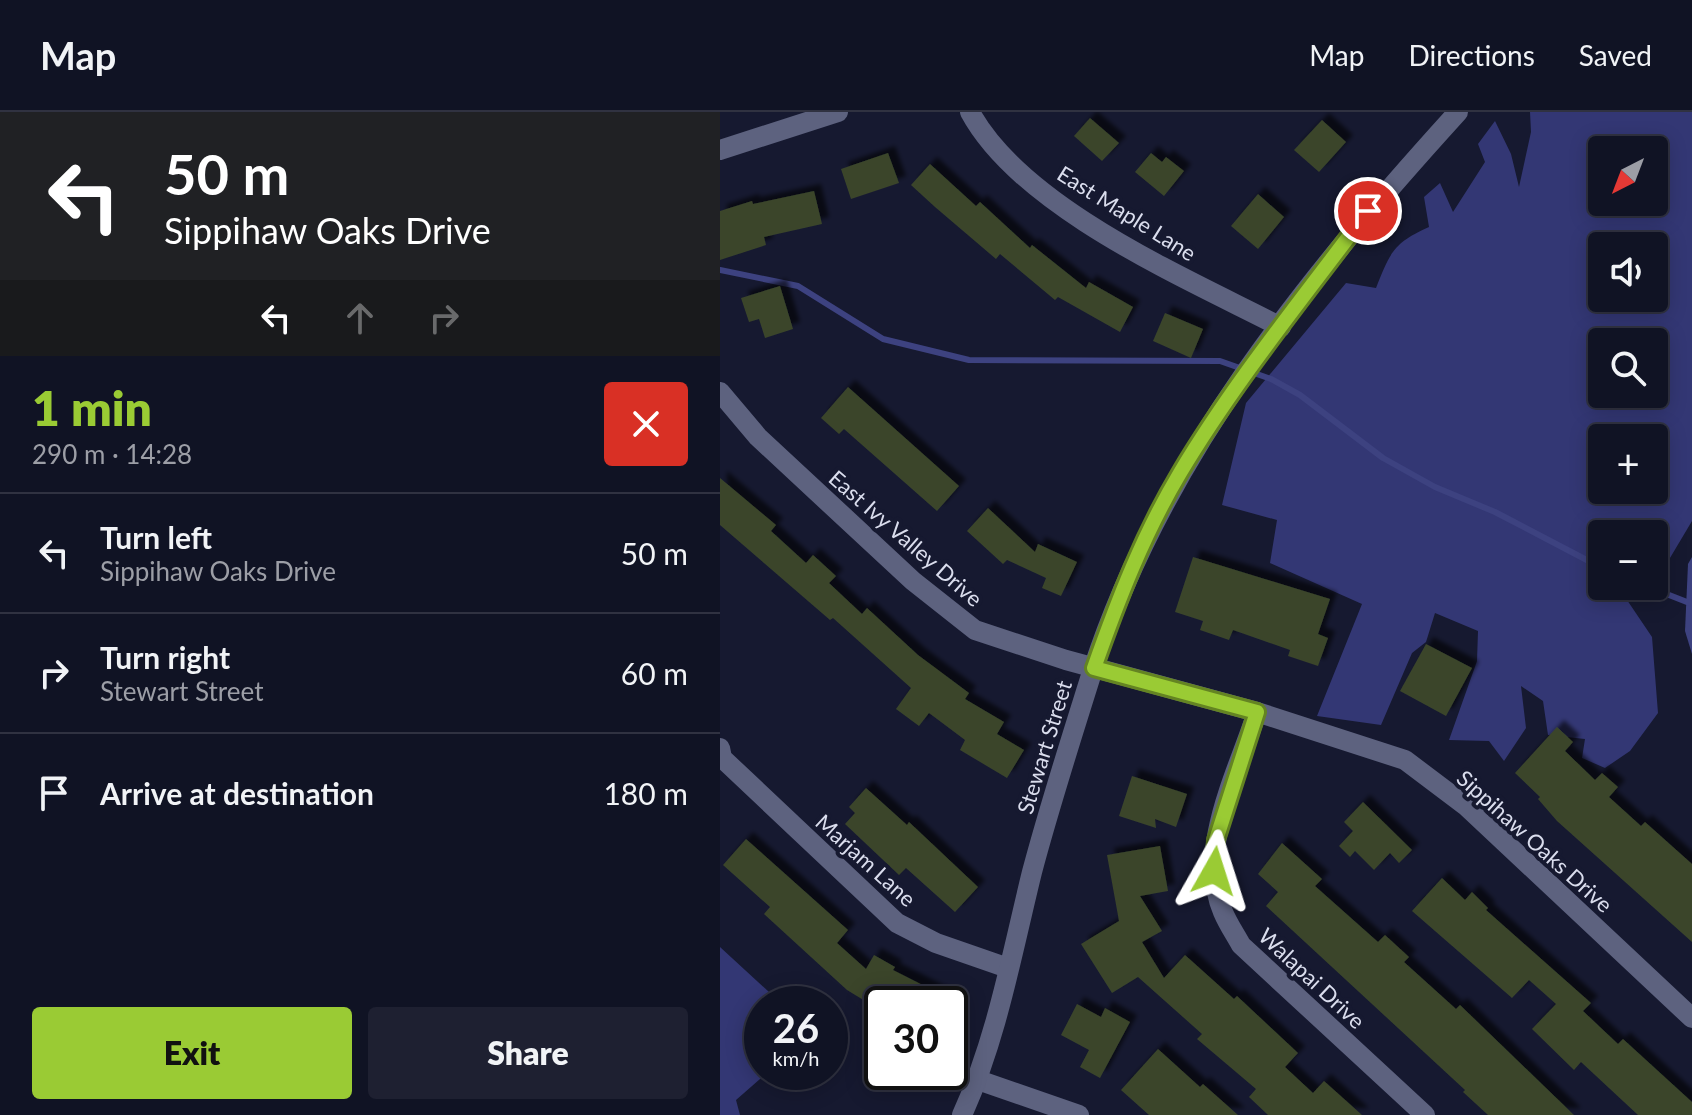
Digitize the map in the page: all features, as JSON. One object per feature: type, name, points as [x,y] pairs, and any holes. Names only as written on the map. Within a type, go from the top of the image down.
[{"type":"street","points":[[720,150],[838,112]]},
{"type":"street","name":"East Maple Lane","points":[[970,112],[1000,153],[1063,205],[1157,263],[1281,327]]},
{"type":"street","name":"Stewart Street","points":[[962,1115],[978,1080],[1035,861],[1094,668],[1121,592],[1157,515],[1210,425],[1281,327],[1368,211],[1458,112]]},
{"type":"street","name":"East Ivy Valley Drive","points":[[720,392],[758,437],[946,610],[975,630],[1094,668]]},
{"type":"street","name":"Sippihaw Oaks Drive","points":[[1094,668],[1257,712],[1405,760],[1466,806],[1692,1018]]},
{"type":"street","name":"Walapai Drive","points":[[1257,712],[1216,840],[1214,871],[1221,910],[1241,945],[1425,1115]]},
{"type":"street","name":"Marjam Lane","points":[[720,748],[722,758],[897,923],[936,943],[1008,968]]},
{"type":"street","points":[[978,1080],[1079,1115]]},
{"type":"shaded area","points":[[1530,112],[1692,112],[1692,521],[1668,561],[1668,520],[1588,520],[1588,600],[1627,600],[1652,637],[1658,713],[1630,751],[1605,768],[1582,758],[1585,739],[1548,735],[1543,701],[1521,686],[1526,728],[1504,761],[1489,741],[1449,740],[1477,661],[1478,631],[1435,613],[1426,642],[1412,653],[1381,725],[1317,716],[1362,604],[1270,563],[1277,520],[1222,505],[1246,403],[1346,283],[1376,288],[1394,250],[1429,227],[1424,197],[1440,183],[1453,212],[1485,162],[1478,144],[1495,121],[1511,154],[1519,187],[1531,132]]},
{"type":"shaded area","points":[[720,947],[762,986],[744,986],[744,1090],[747,1090],[736,1100],[740,1115],[720,1115]]},
{"type":"water","points":[[1692,557],[1692,654],[1685,631],[1688,564]]},
{"type":"building","points":[[1090,118],[1119,143],[1102,161],[1074,136]]},
{"type":"building","points":[[1322,120],[1346,142],[1319,172],[1294,150]]},
{"type":"building","points":[[888,153],[899,183],[851,199],[841,169]]},
{"type":"building","points":[[1151,153],[1162,162],[1166,157],[1184,171],[1164,196],[1135,172]]},
{"type":"building","points":[[930,164],[976,206],[980,202],[1030,248],[1032,245],[1086,288],[1089,282],[1133,307],[1120,332],[1058,297],[1055,300],[1000,254],[996,259],[935,207],[911,185]]},
{"type":"building","points":[[814,191],[822,224],[764,237],[766,245],[720,260],[720,211],[752,201],[753,204]]},
{"type":"building","points":[[1258,194],[1284,217],[1258,249],[1231,226]]},
{"type":"building","points":[[780,286],[793,329],[765,338],[759,319],[749,322],[741,298]]},
{"type":"building","points":[[1165,313],[1203,329],[1191,358],[1153,341]]},
{"type":"building","points":[[848,387],[959,486],[937,511],[844,429],[839,434],[821,418]]},
{"type":"building","points":[[720,478],[776,525],[771,531],[806,563],[813,555],[836,576],[829,583],[862,614],[867,608],[918,655],[969,693],[965,699],[1004,722],[997,734],[1024,750],[1007,778],[960,750],[965,740],[929,713],[919,726],[896,709],[911,688],[833,618],[830,620],[720,525]]},
{"type":"building","points":[[988,508],[1035,552],[1038,544],[1077,562],[1061,596],[1042,588],[1046,578],[1007,560],[1003,564],[967,531]]},
{"type":"building","points":[[1193,557],[1330,599],[1318,634],[1328,638],[1318,666],[1288,656],[1290,650],[1233,630],[1229,640],[1200,630],[1203,621],[1175,612]]},
{"type":"building","points":[[1426,644],[1472,668],[1446,716],[1400,691]]},
{"type":"building","points":[[1557,727],[1573,742],[1565,751],[1595,780],[1602,773],[1618,787],[1609,797],[1641,826],[1645,822],[1692,864],[1692,942],[1557,821],[1538,799],[1540,797],[1515,773]]},
{"type":"building","points":[[1132,776],[1187,794],[1176,827],[1155,819],[1156,828],[1119,816]]},
{"type":"building","points":[[866,788],[907,825],[909,822],[978,887],[955,912],[906,868],[899,875],[845,824],[855,813],[849,807]]},
{"type":"building","points":[[1363,802],[1412,850],[1399,863],[1390,853],[1374,870],[1355,851],[1350,857],[1339,846],[1353,831],[1344,822]]},
{"type":"building","points":[[746,839],[848,930],[837,943],[866,969],[874,955],[895,967],[893,970],[925,986],[864,986],[864,1000],[848,991],[848,986],[843,986],[764,914],[770,907],[723,865]]},
{"type":"building","points":[[1282,843],[1322,879],[1315,886],[1378,942],[1385,935],[1409,957],[1404,962],[1456,1009],[1460,1005],[1574,1115],[1488,1115],[1463,1092],[1465,1090],[1266,906],[1278,892],[1258,874]]},
{"type":"building","points":[[1160,846],[1168,891],[1140,896],[1162,931],[1142,942],[1164,978],[1185,955],[1234,999],[1237,996],[1298,1053],[1285,1067],[1313,1093],[1324,1081],[1362,1115],[1268,1115],[1249,1097],[1256,1089],[1197,1039],[1202,1034],[1138,977],[1112,993],[1081,944],[1119,921],[1107,855]]},
{"type":"building","points":[[1442,878],[1465,900],[1472,892],[1488,908],[1486,910],[1591,1003],[1583,1011],[1618,1044],[1623,1039],[1692,1102],[1692,1115],[1638,1115],[1581,1062],[1574,1070],[1532,1029],[1556,1004],[1529,980],[1512,998],[1412,911]]},
{"type":"building","points":[[1077,1004],[1101,1017],[1105,1008],[1130,1022],[1100,1078],[1080,1067],[1089,1050],[1061,1035]]},
{"type":"building","points":[[1158,1049],[1200,1087],[1203,1084],[1238,1115],[1149,1115],[1121,1090]]},
{"type":"waterway","points":[[720,270],[798,286],[883,339],[969,360],[1220,361],[1271,379],[1300,395],[1383,458],[1435,487],[1495,512],[1588,561]]},
{"type":"waterway","points":[[1668,595],[1692,604]]},
{"type":"route","points":[[1214,871],[1216,840],[1257,712],[1094,668],[1121,592],[1179,475],[1210,425],[1368,211]]}]
